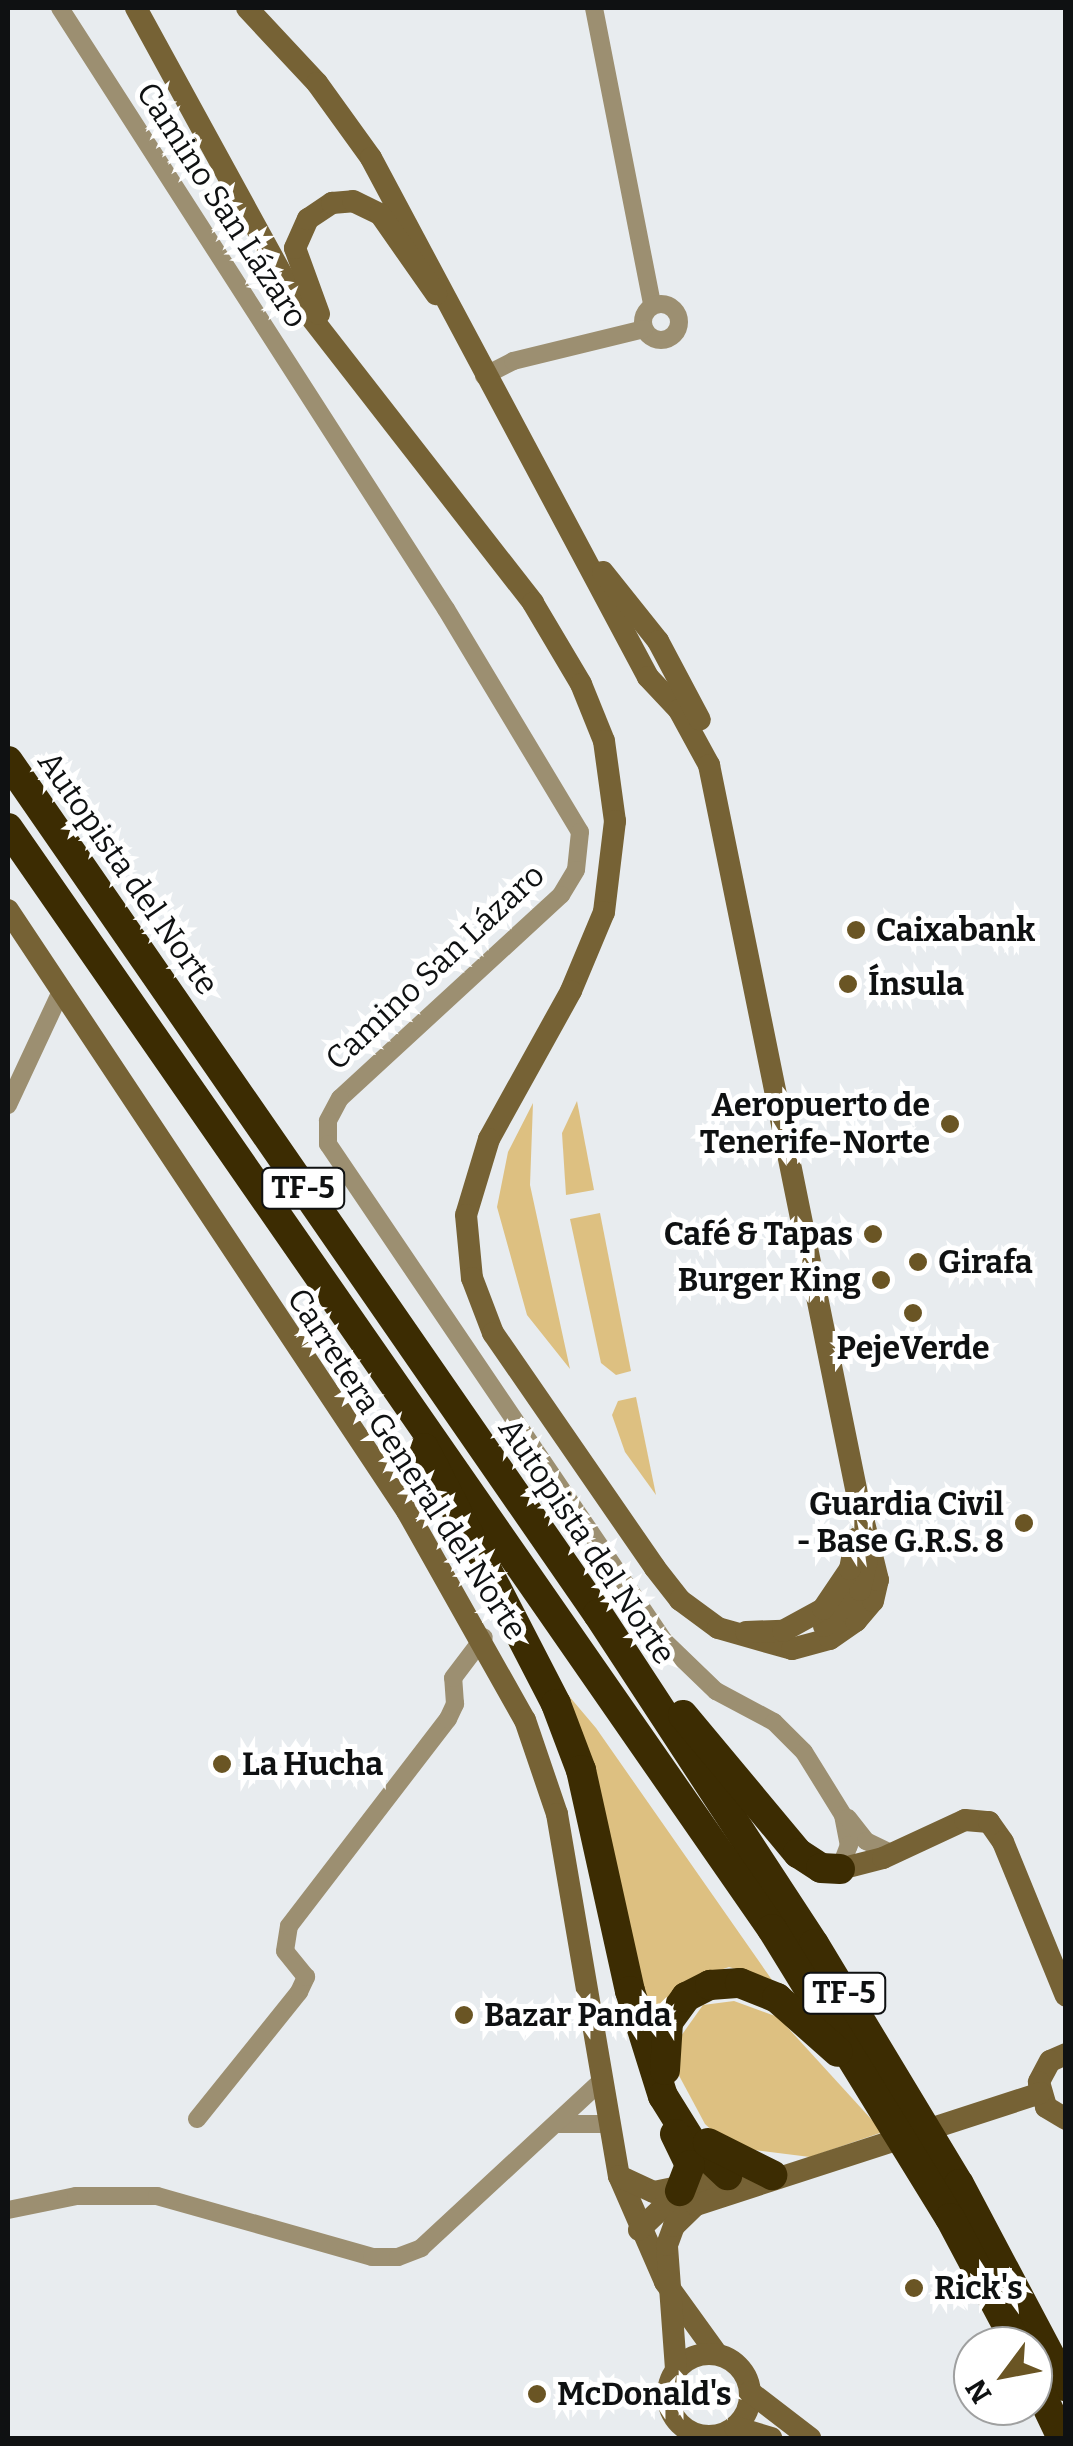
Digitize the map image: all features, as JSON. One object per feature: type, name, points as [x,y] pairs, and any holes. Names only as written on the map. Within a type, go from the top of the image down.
[{"type":"highway","name":"Autopista del Norte","points":[[8,761],[598,1614],[890,2066],[1066,2386]]},
{"type":"highway","name":"Autopista del Norte","points":[[8,828],[400,1396],[460,1471],[863,2074],[1007,2326]]},
{"type":"highway","points":[[400,1396],[556,1704],[581,1770],[630,1991],[663,2096],[691,2141],[769,2176]]},
{"type":"highway","points":[[598,1614],[640,1656],[785,1840],[820,1868],[840,1869]]},
{"type":"highway","points":[[769,2176],[707,2142],[667,2082],[661,2054],[668,2022],[686,1997],[710,1985],[740,1982],[776,1998],[863,2074]]},
{"type":"highway","points":[[630,1991],[628,2015],[642,2068],[690,2165],[680,2191]]},
{"type":"main road","points":[[136,8],[204,122],[278,272],[533,602],[581,684],[604,741],[616,821],[604,912],[571,991],[489,1139],[466,1216],[466,1247],[479,1300],[505,1354],[680,1600],[713,1625],[739,1637],[780,1650],[814,1645],[865,1613],[878,1580],[859,1505],[726,846],[717,762],[658,641],[579,538]]},
{"type":"main road","points":[[247,8],[317,84],[371,158],[430,262],[444,303]]},
{"type":"main road","points":[[325,332],[296,248],[308,218],[332,202],[352,200],[380,214],[444,303],[579,538],[702,780],[726,846]]},
{"type":"main road","points":[[648,677],[679,710],[703,752],[722,819]]},
{"type":"main road","name":"Carretera General del Norte","points":[[8,910],[484,1636],[525,1720],[557,1814],[606,2124],[619,2176],[639,2230],[666,2282],[717,2354]]},
{"type":"main road","points":[[713,1625],[764,1634],[797,1626],[823,1609],[850,1569],[859,1505]]},
{"type":"main road","points":[[840,1869],[892,1854],[964,1820],[989,1822],[1004,1842],[1066,1996]]},
{"type":"main road","points":[[1066,2054],[1046,2066],[1040,2093],[1052,2113],[1066,2119]]},
{"type":"main road","points":[[666,2282],[674,2226],[696,2204],[769,2176],[1040,2093]]},
{"type":"main road","points":[[619,2176],[654,2192],[769,2176]]},
{"type":"main road","points":[[639,2230],[680,2191]]},
{"type":"main road","name":"Carretera General del Norte","points":[[666,2282],[676,2369]]},
{"type":"main road","points":[[771,2438],[734,2428],[708,2436],[683,2427],[667,2395],[676,2369],[694,2356],[717,2354],[738,2365],[750,2392],[810,2438]]},
{"type":"main road","points":[[734,2428],[750,2392]]},
{"type":"street","name":"Camino San Lázaro","points":[[60,8],[457,625],[580,832],[576,870],[561,895],[340,1098],[328,1122],[328,1144],[664,1641],[716,1691],[787,1731],[843,1815],[866,1842],[892,1854]]},
{"type":"street","points":[[594,8],[652,305],[644,329]]},
{"type":"street","points":[[484,376],[513,360],[644,329],[662,340],[678,328],[674,308],[652,305]]},
{"type":"street","points":[[8,1105],[62,989]]},
{"type":"street","points":[[197,2119],[299,1992],[306,1977],[285,1951],[289,1926],[448,1719],[455,1704],[453,1678],[484,1636]]},
{"type":"street","points":[[840,1869],[848,1845],[843,1815]]},
{"type":"street","points":[[8,2210],[76,2196],[157,2196],[372,2258],[398,2257],[421,2248],[600,2082]]},
{"type":"street","points":[[558,2124],[606,2124]]},
{"type":"shaded area","points":[[577,1101],[594,1190],[566,1195],[562,1133]]},
{"type":"shaded area","points":[[533,1103],[530,1185],[570,1369],[527,1315],[497,1207],[508,1152]]},
{"type":"shaded area","points":[[600,1213],[631,1371],[616,1375],[601,1363],[570,1219]]},
{"type":"shaded area","points":[[636,1397],[656,1495],[625,1452],[612,1415],[618,1401]]},
{"type":"shaded area","points":[[563,1689],[596,1728],[772,1980],[729,1967],[699,1977],[654,2027]]},
{"type":"shaded area","points":[[734,2001],[778,2017],[883,2132],[810,2157],[730,2147],[705,2124],[676,2070],[681,2036],[703,2005]]},
{"type":"place","name":"Caixabank","points":[[856,930]]},
{"type":"place","name":"Ínsula","points":[[848,984]]},
{"type":"place","name":"Aeropuerto de Tenerife-Norte","points":[[950,1124]]},
{"type":"place","name":"Café & Tapas","points":[[873,1234]]},
{"type":"place","name":"Girafa","points":[[918,1262]]},
{"type":"place","name":"Burger King","points":[[881,1280]]},
{"type":"place","name":"PejeVerde","points":[[913,1313]]},
{"type":"place","name":"Guardia Civil - Base G.R.S. 8","points":[[1024,1523]]},
{"type":"place","name":"La Hucha","points":[[222,1764]]},
{"type":"place","name":"Bazar Panda","points":[[464,2015]]},
{"type":"place","name":"Rick's","points":[[914,2288]]},
{"type":"place","name":"McDonald's","points":[[537,2394]]}]
